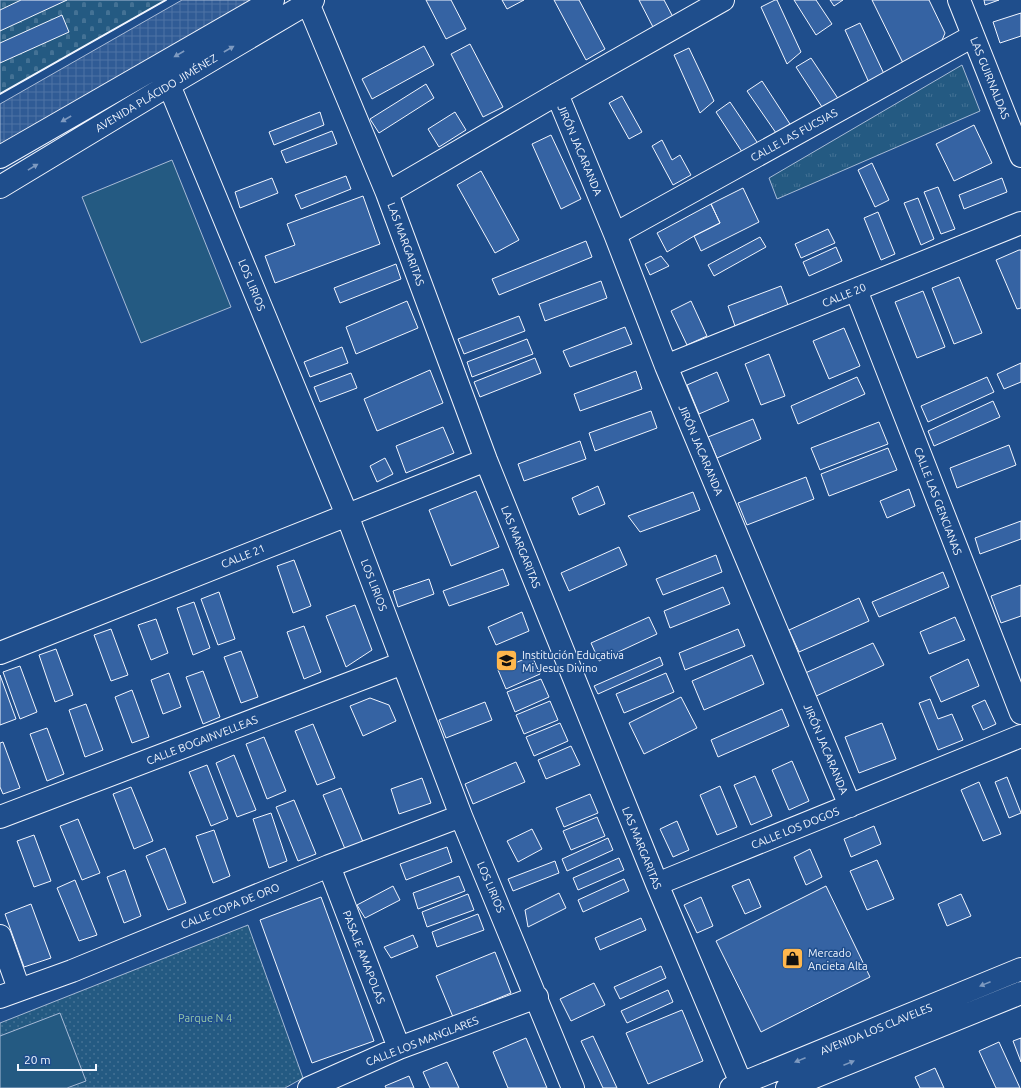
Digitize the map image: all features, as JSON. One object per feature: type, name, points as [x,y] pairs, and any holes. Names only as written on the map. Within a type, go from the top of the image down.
[{"type":"street","name":"AVENIDA PLÁCIDO JIMÉNEZ","points":[[0,157],[273,0]]},
{"type":"street","points":[[387,193],[723,0]]},
{"type":"street","name":"LAS GUIRNALDAS","points":[[959,0],[1021,156]]},
{"type":"street","name":"AVENIDA PLÁCIDO JIMÉNEZ","points":[[0,187],[310,1]]},
{"type":"street","name":"LAS MARGARITAS","points":[[310,1],[387,193],[486,460],[739,1087]]},
{"type":"street","name":"CALLE LAS FUCSIAS","points":[[615,234],[973,36]]},
{"type":"street","name":"LOS LIRIOS","points":[[169,85],[347,515],[461,816],[537,997],[573,1088]]},
{"type":"street","name":"JIRÓN JACARANDA","points":[[557,94],[615,234],[666,366],[850,806]]},
{"type":"street","name":"CALLE 20","points":[[666,366],[1021,223]]},
{"type":"street","name":"CALLE LAS GENCIANAS","points":[[856,290],[1021,713]]},
{"type":"street","name":"CALLE 21","points":[[0,653],[486,460]]},
{"type":"street","name":"CALLE BOGAINVELLEAS","points":[[0,817],[403,663]]},
{"type":"street","name":"CALLE LOS DOGOS","points":[[657,884],[1021,736]]},
{"type":"street","name":"CALLE COPA DE ORO","points":[[10,993],[72,971],[329,866],[461,816]]},
{"type":"street","name":"PASAJE AMAPOLAS","points":[[329,866],[399,1048]]},
{"type":"street","points":[[0,936],[10,993]]},
{"type":"street","name":"AVENIDA LOS CLAVELES","points":[[739,1087],[1021,969]]},
{"type":"street","name":"AVENIDA LOS CLAVELES","points":[[787,1088],[1021,993]]},
{"type":"street","name":"CALLE LOS MANGLARES","points":[[309,1088],[399,1048],[537,997]]},
{"type":"green space","points":[[0,0],[166,0],[0,94]]},
{"type":"green space","points":[[962,65],[980,111],[777,199],[769,178]]},
{"type":"green space","points":[[172,160],[231,307],[141,343],[82,197]]},
{"type":"green space","name":"Parque N 4","points":[[248,925],[303,1078],[285,1088],[0,1088],[0,1023]]},
{"type":"green space","points":[[60,1013],[86,1081],[67,1088],[0,1088],[0,1036]]},
{"type":"shaded area","points":[[182,0],[262,0],[0,148],[0,104]]},
{"type":"building","points":[[21,0],[67,0],[0,31],[0,10]]},
{"type":"building","points":[[426,0],[451,0],[466,29],[446,39]]},
{"type":"building","points":[[502,0],[524,0],[507,9]]},
{"type":"building","points":[[554,0],[579,0],[605,49],[586,60]]},
{"type":"building","points":[[639,0],[664,0],[673,17],[653,27]]},
{"type":"building","points":[[777,0],[801,52],[787,64],[761,7]]},
{"type":"building","points":[[794,0],[816,0],[832,24],[816,35]]},
{"type":"building","points":[[830,0],[843,0],[834,6]]},
{"type":"building","points":[[872,0],[929,0],[945,33],[940,45],[903,63]]},
{"type":"building","points":[[984,0],[999,0],[985,5]]},
{"type":"building","points":[[1021,13],[1021,36],[1000,43],[993,22]]},
{"type":"building","points":[[62,15],[69,32],[0,63],[0,43]]},
{"type":"building","points":[[860,23],[885,76],[871,87],[845,30]]},
{"type":"building","points":[[470,44],[503,107],[483,117],[451,54]]},
{"type":"building","points":[[424,46],[434,65],[372,99],[362,79]]},
{"type":"building","points":[[689,48],[714,101],[700,113],[674,55]]},
{"type":"building","points":[[811,58],[839,100],[824,110],[796,67]]},
{"type":"building","points":[[762,81],[790,124],[776,133],[747,91]]},
{"type":"building","points":[[426,84],[434,98],[379,133],[370,119]]},
{"type":"building","points":[[622,96],[642,132],[629,139],[609,103]]},
{"type":"building","points":[[730,102],[759,145],[744,155],[716,112]]},
{"type":"building","points":[[320,112],[324,125],[274,145],[269,132]]},
{"type":"building","points":[[455,112],[466,130],[439,147],[428,129]]},
{"type":"building","points":[[974,125],[992,163],[954,181],[936,144]]},
{"type":"building","points":[[332,131],[337,144],[286,163],[281,151]]},
{"type":"building","points":[[551,135],[581,199],[561,209],[532,144]]},
{"type":"building","points":[[662,140],[672,160],[680,155],[691,175],[673,185],[652,146]]},
{"type":"building","points":[[872,163],[889,200],[875,207],[858,170]]},
{"type":"building","points":[[481,171],[519,240],[495,253],[457,185]]},
{"type":"building","points":[[346,176],[351,189],[301,209],[295,195]]},
{"type":"building","points":[[272,178],[278,193],[240,208],[235,192]]},
{"type":"building","points":[[1002,178],[1007,192],[964,209],[959,195]]},
{"type":"building","points":[[938,187],[955,229],[941,234],[924,192]]},
{"type":"building","points":[[743,188],[759,222],[701,251],[694,236],[720,223],[711,204]]},
{"type":"building","points":[[363,196],[380,244],[275,283],[265,256],[295,245],[287,224]]},
{"type":"building","points":[[918,198],[934,239],[921,245],[904,203]]},
{"type":"building","points":[[711,204],[720,223],[667,252],[657,233]]},
{"type":"building","points":[[878,212],[895,254],[881,260],[864,218]]},
{"type":"building","points":[[828,229],[835,243],[801,258],[795,244]]},
{"type":"building","points":[[760,237],[766,247],[714,276],[708,265]]},
{"type":"building","points":[[586,241],[592,257],[499,295],[492,279]]},
{"type":"building","points":[[836,247],[842,261],[809,276],[803,262]]},
{"type":"building","points":[[1021,250],[1021,308],[1017,309],[996,260]]},
{"type":"building","points":[[661,256],[669,266],[650,275],[645,264]]},
{"type":"building","points":[[396,264],[401,279],[340,303],[334,288]]},
{"type":"building","points":[[959,277],[982,333],[954,344],[932,288]]},
{"type":"building","points":[[601,281],[607,298],[545,321],[539,304]]},
{"type":"building","points":[[781,286],[788,305],[735,326],[728,306]]},
{"type":"building","points":[[923,291],[945,347],[917,358],[895,302]]},
{"type":"building","points":[[407,301],[418,328],[356,354],[346,327]]},
{"type":"building","points":[[691,301],[707,336],[687,345],[671,311]]},
{"type":"building","points":[[519,316],[525,331],[464,354],[458,339]]},
{"type":"building","points":[[625,327],[632,344],[570,367],[563,351]]},
{"type":"building","points":[[844,328],[860,366],[829,379],[813,341]]},
{"type":"building","points":[[527,339],[533,354],[472,377],[467,362]]},
{"type":"building","points":[[342,347],[348,363],[310,377],[304,362]]},
{"type":"building","points":[[769,354],[785,396],[761,405],[745,364]]},
{"type":"building","points":[[535,358],[541,373],[480,397],[474,382]]},
{"type":"building","points":[[1021,363],[1021,382],[1004,389],[997,374]]},
{"type":"building","points":[[430,370],[443,403],[377,431],[364,399]]},
{"type":"building","points":[[636,371],[642,389],[580,411],[574,394]]},
{"type":"building","points":[[717,372],[729,401],[699,414],[687,385]]},
{"type":"building","points":[[351,373],[357,388],[320,402],[314,387]]},
{"type":"building","points":[[857,377],[865,394],[798,424],[791,406]]},
{"type":"building","points":[[987,377],[994,392],[928,422],[921,406]]},
{"type":"building","points":[[993,401],[1000,417],[934,446],[928,431]]},
{"type":"building","points":[[651,411],[657,428],[595,451],[589,433]]},
{"type":"building","points":[[753,419],[761,439],[717,458],[708,437]]},
{"type":"building","points":[[879,422],[888,444],[820,470],[811,448]]},
{"type":"building","points":[[443,427],[454,453],[406,473],[396,446]]},
{"type":"building","points":[[580,441],[586,459],[524,481],[518,464]]},
{"type":"building","points":[[1009,445],[1016,465],[957,488],[950,468]]},
{"type":"building","points":[[888,448],[897,470],[829,496],[821,474]]},
{"type":"building","points":[[385,458],[393,474],[377,482],[370,466]]},
{"type":"building","points":[[806,477],[814,499],[747,525],[738,503]]},
{"type":"building","points":[[598,486],[605,504],[579,515],[572,498]]},
{"type":"building","points":[[909,489],[915,506],[887,518],[880,501]]},
{"type":"building","points":[[476,491],[499,547],[451,566],[429,510]]},
{"type":"building","points":[[693,492],[700,510],[640,532],[628,516]]},
{"type":"building","points":[[1021,521],[1021,539],[980,554],[975,538]]},
{"type":"building","points":[[619,547],[627,565],[569,591],[561,573]]},
{"type":"building","points":[[716,555],[722,572],[663,595],[656,579]]},
{"type":"building","points":[[294,560],[311,606],[293,613],[277,566]]},
{"type":"building","points":[[503,569],[509,585],[449,606],[443,591]]},
{"type":"building","points":[[943,572],[949,587],[879,617],[872,602]]},
{"type":"building","points":[[429,579],[434,594],[398,607],[393,591]]},
{"type":"building","points":[[1021,585],[1021,616],[1001,623],[991,596]]},
{"type":"building","points":[[723,587],[730,604],[670,628],[664,611]]},
{"type":"building","points":[[219,592],[235,639],[218,645],[201,599]]},
{"type":"building","points":[[859,598],[869,621],[799,652],[789,630]]},
{"type":"building","points":[[194,602],[210,648],[193,655],[177,608]]},
{"type":"building","points":[[355,605],[372,650],[346,667],[326,616]]},
{"type":"building","points":[[522,612],[529,631],[496,645],[488,627]]},
{"type":"building","points":[[649,617],[657,634],[599,661],[591,643]]},
{"type":"building","points":[[955,617],[965,640],[929,654],[920,632]]},
{"type":"building","points":[[156,619],[168,653],[151,660],[138,625]]},
{"type":"building","points":[[304,626],[321,672],[304,679],[287,632]]},
{"type":"building","points":[[111,629],[128,675],[111,681],[94,635]]},
{"type":"building","points":[[738,629],[745,646],[685,670],[679,653]]},
{"type":"building","points":[[873,643],[884,665],[814,697],[803,674]]},
{"type":"building","points":[[56,649],[73,695],[55,702],[39,655]]},
{"type":"building","points":[[241,651],[258,697],[241,703],[224,657]]},
{"type":"building","points":[[752,655],[764,684],[704,710],[692,681]]},
{"type":"building","points":[[532,656],[540,674],[506,689],[498,670]]},
{"type":"building","points":[[660,657],[663,665],[598,694],[594,686]]},
{"type":"building","points":[[968,659],[979,686],[941,702],[930,677]]},
{"type":"building","points":[[20,666],[37,712],[20,719],[3,672]]},
{"type":"building","points":[[203,671],[220,717],[203,724],[186,677]]},
{"type":"building","points":[[169,673],[181,707],[163,714],[151,680]]},
{"type":"building","points":[[666,673],[674,692],[624,713],[616,694]]},
{"type":"building","points":[[0,675],[16,719],[0,725]]},
{"type":"building","points":[[541,679],[549,697],[515,712],[507,692]]},
{"type":"building","points":[[132,690],[149,737],[132,743],[115,697]]},
{"type":"building","points":[[681,697],[697,728],[644,754],[629,723]]},
{"type":"building","points":[[370,698],[389,705],[396,721],[363,736],[350,706]]},
{"type":"building","points":[[930,699],[938,719],[952,714],[963,740],[938,750],[919,703]]},
{"type":"building","points":[[985,700],[996,724],[983,730],[972,706]]},
{"type":"building","points":[[550,701],[558,720],[524,734],[516,715]]},
{"type":"building","points":[[485,702],[492,720],[446,738],[439,720]]},
{"type":"building","points":[[86,704],[103,750],[85,757],[69,710]]},
{"type":"building","points":[[782,709],[789,726],[718,757],[711,740]]},
{"type":"building","points":[[560,723],[568,741],[534,756],[526,737]]},
{"type":"building","points":[[882,723],[896,759],[859,773],[845,737]]},
{"type":"building","points":[[313,724],[335,778],[317,785],[295,731]]},
{"type":"building","points":[[47,728],[64,774],[47,781],[30,734]]},
{"type":"building","points":[[264,737],[286,791],[267,799],[246,744]]},
{"type":"building","points":[[3,742],[20,788],[3,794],[0,787],[0,743]]},
{"type":"building","points":[[571,746],[580,765],[546,779],[538,760]]},
{"type":"building","points":[[234,755],[256,810],[237,817],[216,763]]},
{"type":"building","points":[[792,761],[809,801],[789,810],[772,770]]},
{"type":"building","points":[[516,762],[525,782],[473,804],[465,784]]},
{"type":"building","points":[[207,765],[228,819],[211,826],[189,772]]},
{"type":"building","points":[[755,776],[772,816],[751,825],[734,785]]},
{"type":"building","points":[[1007,777],[1021,813],[1009,818],[995,782]]},
{"type":"building","points":[[422,778],[431,803],[399,814],[391,789]]},
{"type":"building","points":[[979,782],[1001,834],[983,841],[961,790]]},
{"type":"building","points":[[720,786],[737,827],[717,835],[700,795]]},
{"type":"building","points":[[131,787],[153,841],[134,849],[113,794]]},
{"type":"building","points":[[341,788],[363,842],[345,849],[323,795]]},
{"type":"building","points":[[590,794],[598,813],[564,827],[556,808]]},
{"type":"building","points":[[294,800],[316,854],[298,861],[276,807]]},
{"type":"building","points":[[271,813],[287,861],[269,868],[253,819]]},
{"type":"building","points":[[597,817],[605,836],[571,850],[563,831]]},
{"type":"building","points":[[78,819],[100,873],[82,880],[60,826]]},
{"type":"building","points":[[677,821],[689,850],[673,857],[660,829]]},
{"type":"building","points":[[874,826],[881,844],[851,857],[844,839]]},
{"type":"building","points":[[532,829],[542,849],[518,862],[507,841]]},
{"type":"building","points":[[214,830],[230,876],[213,883],[196,836]]},
{"type":"building","points":[[34,835],[51,881],[34,887],[17,841]]},
{"type":"building","points":[[608,838],[613,850],[567,871],[562,859]]},
{"type":"building","points":[[447,847],[452,862],[406,880],[400,864]]},
{"type":"building","points":[[165,848],[186,903],[168,910],[146,856]]},
{"type":"building","points":[[810,849],[822,877],[806,885],[794,857]]},
{"type":"building","points":[[619,858],[624,870],[578,890],[573,878]]},
{"type":"building","points":[[877,860],[894,899],[867,910],[850,871]]},
{"type":"building","points":[[555,861],[559,873],[513,891],[508,879]]},
{"type":"building","points":[[125,870],[141,916],[124,923],[107,877]]},
{"type":"building","points":[[459,876],[465,891],[418,909],[413,893]]},
{"type":"building","points":[[624,879],[629,891],[583,912],[578,900]]},
{"type":"building","points":[[749,879],[761,907],[745,914],[732,886]]},
{"type":"building","points":[[75,880],[97,935],[79,941],[57,888]]},
{"type":"building","points":[[393,886],[400,900],[365,918],[357,905]]},
{"type":"building","name":"Mercado Ancieta Alta","points":[[826,886],[870,977],[761,1032],[716,941]]},
{"type":"building","points":[[559,893],[566,908],[528,927],[525,910]]},
{"type":"building","points":[[468,894],[474,910],[427,927],[422,912]]},
{"type":"building","points":[[961,894],[971,916],[947,926],[938,904]]},
{"type":"building","points":[[321,897],[374,1041],[312,1063],[260,920]]},
{"type":"building","points":[[701,897],[713,926],[697,933],[684,905]]},
{"type":"building","points":[[31,904],[51,958],[24,967],[5,914]]},
{"type":"building","points":[[478,914],[484,930],[437,947],[432,932]]},
{"type":"building","points":[[641,918],[646,930],[600,950],[595,938]]},
{"type":"building","points":[[413,935],[418,947],[391,958],[384,947]]},
{"type":"building","points":[[495,952],[511,993],[453,1017],[436,976]]},
{"type":"building","points":[[661,966],[666,978],[620,999],[614,987]]},
{"type":"building","points":[[594,983],[605,1005],[571,1021],[560,999]]},
{"type":"building","points":[[668,990],[673,1002],[627,1023],[621,1011]]},
{"type":"building","points":[[682,1010],[703,1061],[648,1084],[626,1033]]},
{"type":"building","points":[[593,1036],[617,1088],[603,1088],[581,1041]]},
{"type":"building","points":[[526,1038],[547,1088],[508,1088],[493,1052]]},
{"type":"building","points":[[1021,1038],[1021,1062],[1013,1041]]},
{"type":"building","points":[[999,1042],[1020,1088],[996,1088],[979,1051]]},
{"type":"building","points":[[447,1062],[459,1088],[430,1088],[423,1072]]},
{"type":"building","points":[[935,1068],[944,1088],[920,1088],[915,1077]]},
{"type":"building","points":[[409,1076],[414,1088],[386,1088],[385,1086]]},
{"type":"wall","points":[[0,94],[166,0]]},
{"type":"place","name":"Institución Educativa Mi Jesus Divino","points":[[507,661]]},
{"type":"place","name":"Mercado Ancieta Alta","points":[[793,959]]}]
